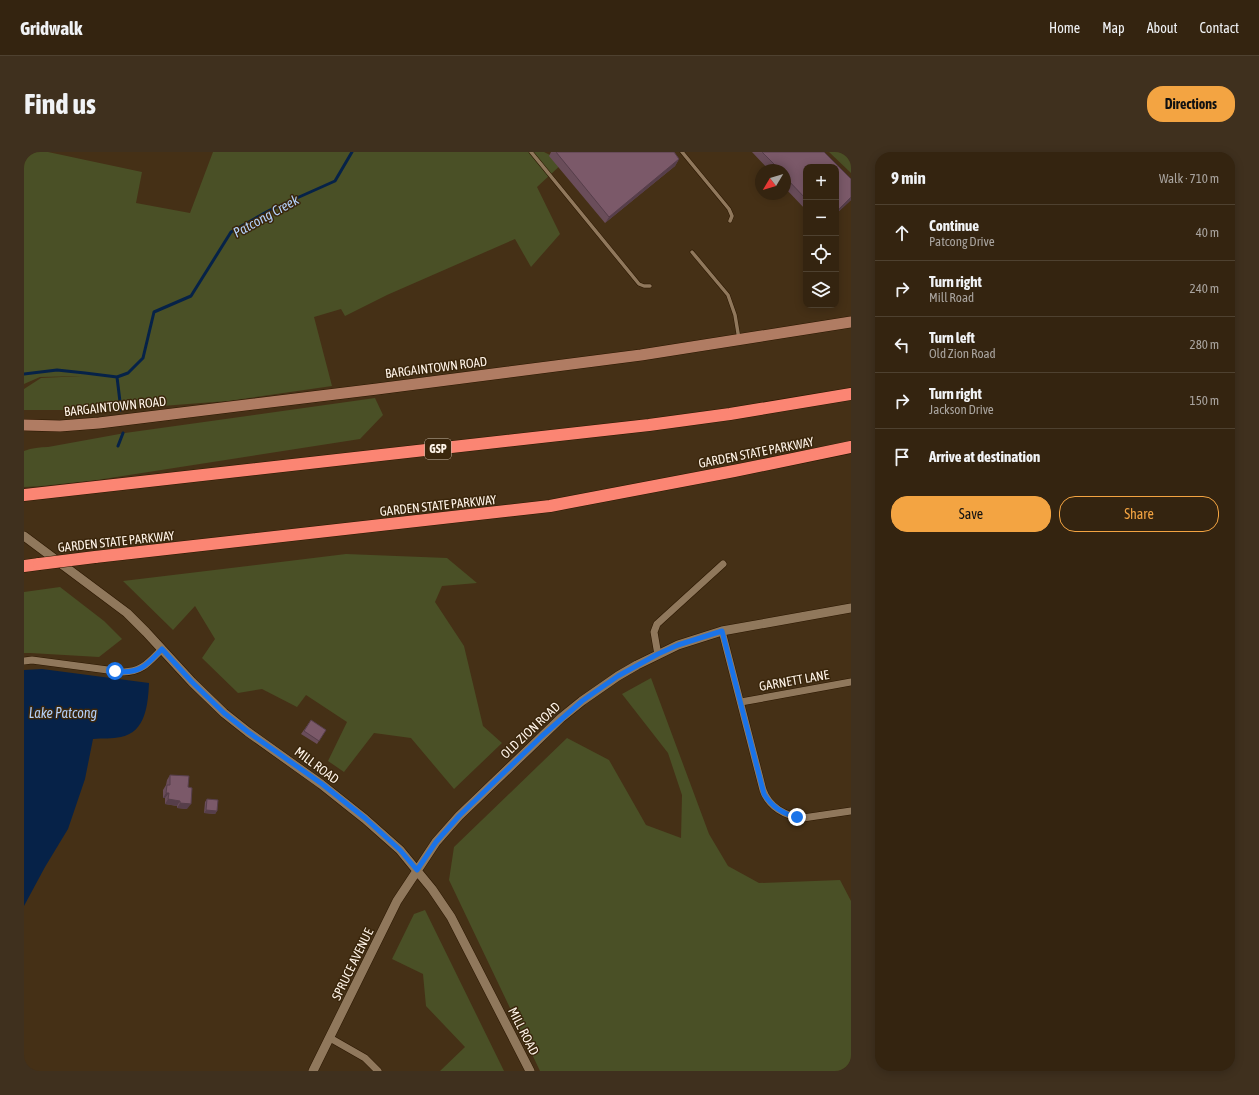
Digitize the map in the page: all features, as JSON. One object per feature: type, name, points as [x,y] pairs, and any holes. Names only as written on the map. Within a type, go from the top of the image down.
[{"type":"highway","name":"GSP","points":[[24,495],[649,425],[730,414],[851,394]]},
{"type":"highway","name":"GARDEN STATE PARKWAY","points":[[24,566],[550,506],[851,447]]},
{"type":"main road","name":"BARGAINTOWN ROAD","points":[[24,425],[38,426],[99,423],[377,389],[633,356],[851,322]]},
{"type":"main road","points":[[24,433],[38,426]]},
{"type":"street","name":"MILL ROAD","points":[[24,536],[127,613],[192,682],[224,713],[248,732],[322,784],[366,819],[400,850],[432,889],[451,917],[530,1071]]},
{"type":"street","points":[[658,654],[654,632],[657,624],[723,564]]},
{"type":"street","name":"OLD ZION ROAD","points":[[417,870],[436,842],[459,816],[561,718],[602,687],[637,665],[678,645],[722,631],[851,608]]},
{"type":"street","points":[[722,631],[766,797],[772,805],[782,812],[803,818],[851,811]]},
{"type":"street","points":[[24,661],[32,660],[131,672],[138,670],[145,665],[162,649]]},
{"type":"street","name":"GARNETT LANE","points":[[741,702],[851,682]]},
{"type":"street","name":"SPRUCE AVENUE","points":[[313,1071],[397,901],[417,870]]},
{"type":"street","points":[[330,1038],[362,1056],[378,1071]]},
{"type":"lane","points":[[531,152],[639,284],[650,286]]},
{"type":"lane","points":[[682,152],[729,209],[732,216],[730,221]]},
{"type":"lane","points":[[692,252],[728,295],[736,315],[740,340]]},
{"type":"green space","points":[[24,152],[48,152],[142,172],[136,203],[190,213],[213,152],[544,152],[564,162],[537,187],[560,234],[531,267],[515,239],[387,295],[345,316],[341,309],[314,317],[332,386],[228,401],[109,410],[24,410],[24,389],[41,378],[82,376],[40,377],[24,384]]},
{"type":"green space","points":[[829,152],[851,152],[851,173]]},
{"type":"green space","points":[[375,398],[383,415],[360,439],[97,480],[24,487],[24,451],[30,449],[125,433]]},
{"type":"green space","points":[[346,554],[447,558],[477,583],[442,586],[435,602],[464,646],[483,726],[502,743],[454,789],[411,738],[374,733],[344,772],[328,761],[347,722],[306,695],[297,707],[262,689],[238,693],[202,658],[215,639],[195,606],[173,630],[123,581]]},
{"type":"green space","points":[[60,587],[104,621],[122,639],[99,657],[24,653],[24,592]]},
{"type":"green space","points":[[651,678],[709,834],[728,866],[759,883],[840,880],[851,901],[851,1071],[540,1071],[449,880],[454,847],[567,738],[609,760],[646,825],[681,838],[682,795],[668,753],[622,694]]},
{"type":"green space","points":[[425,910],[504,1071],[440,1071],[465,1047],[426,1006],[423,974],[392,959],[414,914]]},
{"type":"water","name":"Lake Patcong","points":[[42,669],[149,683],[149,691],[144,716],[136,729],[121,737],[93,739],[85,779],[68,829],[24,906],[24,670]]},
{"type":"building","points":[[556,152],[674,152],[679,159],[609,217]]},
{"type":"building","points":[[762,152],[824,152],[836,164],[803,164],[803,196],[791,183],[791,164],[774,164]]},
{"type":"building","points":[[839,167],[851,179],[851,197],[839,209]]},
{"type":"building","points":[[311,720],[326,730],[319,741],[304,731]]},
{"type":"building","points":[[170,775],[189,776],[188,787],[192,788],[191,804],[180,803],[180,801],[168,799],[169,793],[166,793],[167,785],[170,785]]},
{"type":"building","points":[[207,799],[218,800],[217,811],[206,810]]},
{"type":"waterway","name":"Patcong Creek","points":[[24,374],[57,370],[117,377],[128,373],[143,358],[154,312],[191,296],[231,232],[270,210],[335,181],[352,152]]},
{"type":"waterway","points":[[117,377],[121,410]]},
{"type":"waterway","points":[[118,446],[123,433]]},
{"type":"route","points":[[115,671],[133,672],[138,670],[162,649],[210,701],[248,732],[322,784],[366,819],[400,850],[417,870],[436,842],[459,816],[561,718],[582,701],[618,676],[658,654],[678,645],[722,631],[764,794],[777,809],[789,816],[797,817]]}]
